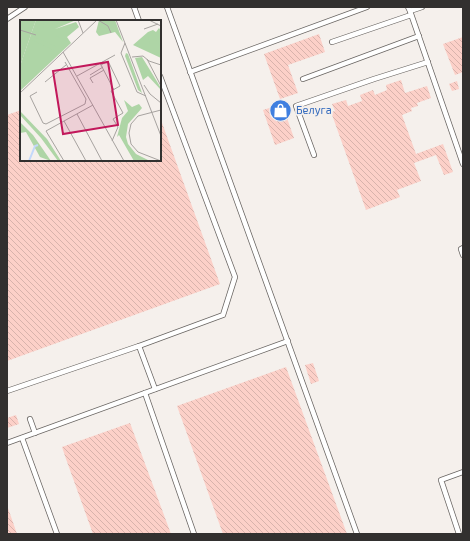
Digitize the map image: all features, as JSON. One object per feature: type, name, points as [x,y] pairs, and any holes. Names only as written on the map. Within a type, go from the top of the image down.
[{"type":"lane","points":[[7,19],[25,7]]},
{"type":"lane","points":[[134,7],[139,20]]},
{"type":"lane","points":[[168,7],[190,72],[357,534]]},
{"type":"lane","points":[[190,72],[367,7]]},
{"type":"lane","points":[[332,42],[422,7]]},
{"type":"lane","points":[[410,11],[463,164]]},
{"type":"lane","points":[[303,79],[419,36]]},
{"type":"lane","points":[[314,155],[296,106],[428,62]]},
{"type":"lane","points":[[7,391],[139,346],[223,315],[235,277],[161,79]]},
{"type":"lane","points":[[463,248],[461,249],[463,255]]},
{"type":"lane","points":[[7,443],[288,341]]},
{"type":"lane","points":[[139,346],[155,389]]},
{"type":"lane","points":[[144,393],[194,534]]},
{"type":"lane","points":[[30,419],[35,433]]},
{"type":"lane","points":[[22,438],[57,534]]},
{"type":"lane","points":[[459,534],[441,480],[463,472]]},
{"type":"building","points":[[319,34],[325,52],[288,65],[298,93],[280,99],[264,54]]},
{"type":"building","points":[[463,37],[463,72],[455,75],[443,44]]},
{"type":"building","points":[[401,80],[405,93],[427,86],[431,98],[417,103],[418,106],[411,108],[412,111],[402,115],[416,154],[443,144],[453,172],[444,175],[436,155],[414,163],[421,181],[397,190],[400,197],[366,210],[331,112],[335,111],[332,104],[346,100],[348,106],[362,101],[360,95],[373,90],[375,95],[387,90],[386,85]]},
{"type":"building","points":[[457,81],[459,89],[452,91],[449,84]]},
{"type":"building","points":[[282,104],[294,138],[275,145],[263,110]]},
{"type":"building","points":[[20,110],[20,161],[161,161],[161,120],[220,284],[7,361],[7,115]]},
{"type":"building","points":[[313,363],[319,381],[311,384],[305,365]]},
{"type":"building","points":[[286,367],[347,534],[223,534],[177,406]]},
{"type":"building","points":[[16,415],[19,424],[7,428],[7,418]]},
{"type":"building","points":[[130,423],[171,534],[93,534],[62,447]]},
{"type":"building","points":[[8,508],[17,534],[7,534]]},
{"type":"place","name":"Белуга","points":[[281,110]]}]
